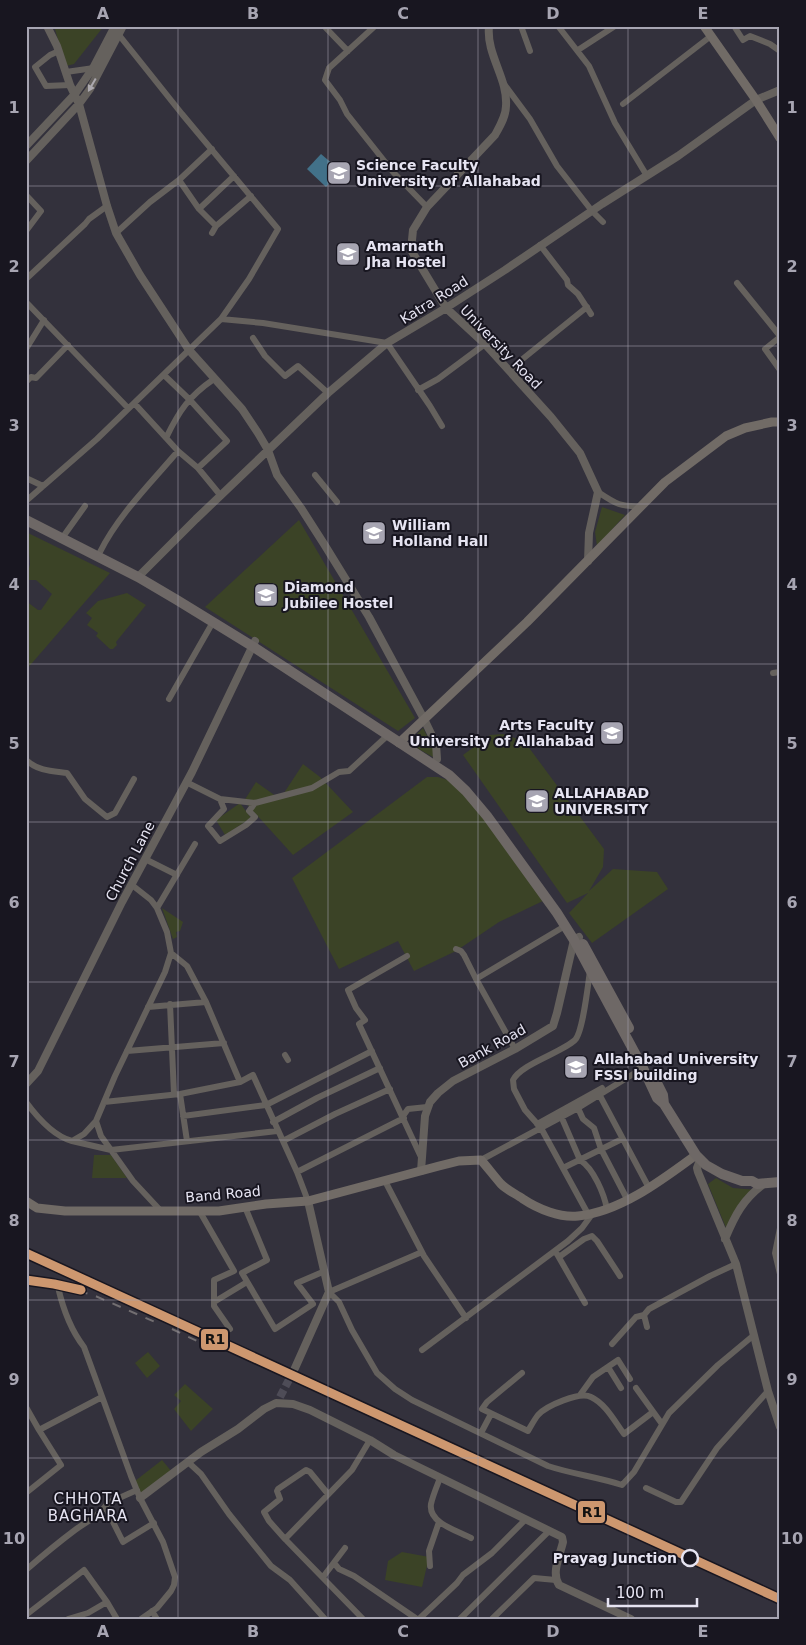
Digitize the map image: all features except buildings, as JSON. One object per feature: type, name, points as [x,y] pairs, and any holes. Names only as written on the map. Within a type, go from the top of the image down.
[{"type":"highway","points":[[26,515],[100,552],[253,644],[401,741],[463,787],[487,816],[596,965],[663,1094],[664,1104]]},
{"type":"highway","points":[[26,520],[140,575],[213,622],[253,644],[387,736],[437,759],[455,772],[474,792],[564,910],[590,971],[643,1068],[657,1098],[664,1104],[698,1158],[731,1178],[752,1181],[757,1184],[780,1182]]},
{"type":"highway","points":[[752,1181],[758,1177],[780,1176]]},
{"type":"main road","points":[[704,26],[780,138]]},
{"type":"main road","points":[[401,741],[527,622],[665,482],[726,436],[746,428],[780,422]]},
{"type":"main road","points":[[482,1160],[503,1185],[531,1204],[556,1214],[576,1216],[607,1209],[649,1188],[698,1158]]},
{"type":"main road","name":"Band Road","points":[[26,1201],[37,1208],[65,1211],[219,1211],[266,1204],[308,1201],[459,1162],[482,1160]]},
{"type":"main road","points":[[26,1211],[42,1208]]},
{"type":"street","points":[[48,26],[59,51],[70,85],[80,104],[116,233],[140,275],[189,350],[242,409],[258,432],[268,450],[277,475],[301,508],[369,617],[436,744],[437,759]]},
{"type":"street","points":[[26,161],[80,104],[115,26]]},
{"type":"street","points":[[26,146],[97,69],[124,26]]},
{"type":"street","points":[[324,26],[348,51]]},
{"type":"street","points":[[375,26],[329,68],[326,76],[327,84],[340,100],[347,114],[393,172],[427,206]]},
{"type":"street","name":"University Road","points":[[489,26],[489,44],[505,89],[506,107],[502,123],[495,135],[427,206],[413,230],[412,250],[446,308],[485,344],[551,417],[580,453],[598,492]]},
{"type":"street","points":[[521,26],[530,52]]},
{"type":"street","points":[[558,26],[589,66],[616,123],[647,176]]},
{"type":"street","points":[[578,50],[615,26]]},
{"type":"street","points":[[734,26],[743,40],[750,36],[770,44],[780,51]]},
{"type":"street","points":[[26,501],[98,439],[221,319],[249,279],[278,229],[119,35]]},
{"type":"street","points":[[623,104],[711,36]]},
{"type":"street","points":[[59,51],[50,55],[35,67],[46,86],[70,85]]},
{"type":"street","points":[[66,72],[97,69]]},
{"type":"street","points":[[503,83],[530,119],[557,166],[592,211],[603,222]]},
{"type":"street","name":"Katra Road","points":[[140,575],[328,393],[387,343],[446,308],[678,156],[756,100],[780,90]]},
{"type":"street","points":[[116,233],[150,202],[179,180],[212,149]]},
{"type":"street","points":[[199,209],[234,176]]},
{"type":"street","points":[[179,180],[199,209],[216,226]]},
{"type":"street","points":[[26,195],[42,211],[26,231]]},
{"type":"street","points":[[212,233],[216,226],[251,196]]},
{"type":"street","points":[[26,279],[89,219],[107,206]]},
{"type":"street","points":[[540,246],[567,280],[568,285],[578,294],[591,314]]},
{"type":"street","points":[[737,283],[780,337],[765,349],[780,370]]},
{"type":"street","points":[[26,302],[128,408]]},
{"type":"street","points":[[509,370],[587,307]]},
{"type":"street","points":[[221,319],[263,323],[387,343],[442,426]]},
{"type":"street","points":[[26,349],[44,320]]},
{"type":"street","points":[[253,338],[265,356],[285,376],[298,366],[328,393]]},
{"type":"street","points":[[418,390],[485,344]]},
{"type":"street","points":[[26,382],[31,377],[36,378],[68,345]]},
{"type":"street","points":[[164,375],[190,400],[227,441],[198,468]]},
{"type":"street","points":[[166,438],[180,410],[203,386],[214,379]]},
{"type":"street","points":[[135,404],[178,451],[198,468],[221,496]]},
{"type":"street","points":[[100,552],[133,503],[178,451]]},
{"type":"street","points":[[315,475],[338,502]]},
{"type":"street","points":[[26,478],[43,486]]},
{"type":"street","points":[[588,561],[589,534],[598,492],[614,503],[626,507],[642,506]]},
{"type":"street","points":[[65,534],[85,506]]},
{"type":"street","points":[[169,699],[213,622]]},
{"type":"street","name":"Church Lane","points":[[26,1084],[38,1071],[186,782],[253,644]]},
{"type":"street","points":[[186,782],[220,799],[255,803],[312,788],[339,772],[349,771],[387,736]]},
{"type":"street","points":[[26,760],[41,770],[67,773],[85,799],[107,817],[115,813],[134,779]]},
{"type":"street","points":[[220,799],[224,809],[208,826],[220,841],[246,825],[255,817],[249,810],[255,803]]},
{"type":"street","points":[[157,908],[194,844]]},
{"type":"street","points":[[145,859],[176,875]]},
{"type":"street","points":[[72,1141],[84,1134],[96,1122],[127,1051],[165,972],[171,953],[167,932],[157,908],[151,900],[132,885]]},
{"type":"street","points":[[476,979],[566,926]]},
{"type":"street","name":"Bank Road","points":[[427,1107],[438,1093],[454,1082],[553,1026],[558,1014],[576,938]]},
{"type":"street","points":[[456,948],[464,955],[515,1049]]},
{"type":"street","points":[[171,953],[187,966],[206,1002],[240,1082]]},
{"type":"street","points":[[407,956],[348,990],[356,1008],[365,1020],[359,1024],[421,1157]]},
{"type":"street","points":[[557,1254],[582,1228],[591,1214],[539,1126],[525,1110],[514,1089],[513,1080],[520,1071],[576,1039],[581,1026],[590,971]]},
{"type":"street","points":[[148,1007],[206,1002]]},
{"type":"street","points":[[170,1004],[171,1048],[176,1094],[183,1116],[187,1141]]},
{"type":"street","points":[[127,1051],[224,1043]]},
{"type":"street","points":[[183,1116],[266,1105],[372,1051]]},
{"type":"street","points":[[273,1122],[317,1098],[380,1068]]},
{"type":"street","points":[[539,1126],[578,1108],[643,1068]]},
{"type":"street","points":[[482,1160],[625,1075]]},
{"type":"street","points":[[104,1102],[176,1094],[240,1082],[253,1076],[297,1172],[308,1201],[329,1292],[339,1302],[352,1330],[377,1373],[412,1400],[548,1466],[622,1486],[634,1472],[669,1413],[718,1365],[754,1335]]},
{"type":"street","points":[[283,1141],[335,1114],[390,1089]]},
{"type":"street","points":[[599,1094],[649,1188]]},
{"type":"street","points":[[26,1102],[49,1128],[66,1139],[111,1150],[277,1131]]},
{"type":"street","points":[[297,1172],[403,1117],[408,1109],[427,1107],[421,1171]]},
{"type":"street","points":[[578,1108],[584,1119],[594,1128],[601,1149],[627,1199]]},
{"type":"street","points":[[562,1116],[580,1160],[586,1163],[599,1185],[605,1198],[607,1209]]},
{"type":"street","points":[[96,1122],[101,1136],[133,1181],[160,1210]]},
{"type":"street","points":[[563,1168],[622,1139]]},
{"type":"street","points":[[698,1158],[698,1172],[736,1264],[768,1391],[780,1427]]},
{"type":"street","points":[[385,1181],[422,1252],[466,1318]]},
{"type":"street","points":[[725,1239],[732,1221],[745,1200],[766,1183]]},
{"type":"street","points":[[245,1207],[267,1260],[242,1273],[275,1329],[313,1304],[297,1283],[325,1271]]},
{"type":"street","points":[[200,1212],[234,1271],[214,1280],[214,1306],[230,1328]]},
{"type":"street","points":[[780,1228],[776,1253],[780,1274]]},
{"type":"street","points":[[422,1350],[557,1254],[592,1236],[620,1276]]},
{"type":"street","points":[[295,1368],[329,1292],[422,1252]]},
{"type":"street","points":[[557,1254],[585,1302]]},
{"type":"street","points":[[612,1344],[636,1317],[644,1315],[665,1300],[736,1264]]},
{"type":"street","points":[[26,1282],[58,1287],[64,1312],[77,1338],[84,1347],[140,1498],[154,1523],[175,1577],[172,1591],[157,1608],[141,1619]]},
{"type":"street","points":[[214,1302],[247,1282]]},
{"type":"street","points":[[644,1315],[647,1327]]},
{"type":"street","points":[[522,1373],[486,1402],[482,1409],[528,1431],[539,1414],[547,1408],[580,1394],[593,1376],[618,1360],[630,1379]]},
{"type":"street","points":[[608,1366],[621,1388]]},
{"type":"street","points":[[636,1388],[662,1424]]},
{"type":"street","points":[[646,1488],[676,1502],[681,1502],[716,1448],[768,1391]]},
{"type":"street","points":[[580,1394],[591,1396],[605,1408],[624,1434],[653,1412]]},
{"type":"street","points":[[39,1430],[102,1397]]},
{"type":"street","points":[[140,1498],[212,1444],[238,1429],[280,1397]]},
{"type":"street","points":[[264,1409],[276,1403],[293,1404],[370,1440],[394,1455],[562,1537],[563,1542],[556,1573],[556,1580],[559,1585],[631,1619]]},
{"type":"street","points":[[26,1407],[30,1420],[39,1430],[61,1465],[26,1493]]},
{"type":"street","points":[[481,1433],[491,1414]]},
{"type":"street","points":[[286,1539],[352,1470],[370,1440]]},
{"type":"street","points":[[188,1462],[201,1474],[271,1566],[290,1580],[325,1619]]},
{"type":"street","points":[[328,1494],[310,1472],[306,1470],[278,1489],[280,1498],[264,1512],[269,1521],[363,1619]]},
{"type":"street","points":[[440,1478],[431,1506],[432,1514],[439,1522],[471,1538]]},
{"type":"street","points":[[26,1570],[76,1529],[106,1508],[108,1503],[137,1490]]},
{"type":"street","points":[[106,1508],[123,1542],[154,1523]]},
{"type":"street","points":[[334,1563],[418,1619],[463,1574],[492,1553],[525,1520]]},
{"type":"street","points":[[430,1566],[429,1551],[439,1522]]},
{"type":"street","points":[[460,1619],[549,1531]]},
{"type":"street","points":[[323,1577],[345,1548]]},
{"type":"street","points":[[26,1615],[84,1570],[117,1619]]},
{"type":"street","points":[[492,1619],[534,1578],[556,1580]]},
{"type":"street","points":[[68,1619],[88,1613],[107,1602]]},
{"type":"street","points":[[152,1611],[157,1619]]},
{"type":"green space","points":[[54,26],[104,26],[74,64],[66,66]]},
{"type":"green space","points":[[602,507],[625,515],[597,546],[595,532]]},
{"type":"green space","points":[[299,520],[415,718],[398,731],[205,607]]},
{"type":"green space","points":[[26,532],[110,573],[26,670],[26,601],[38,610],[41,610],[52,594],[36,580],[26,580],[30,564],[29,553],[26,549]]},
{"type":"green space","points":[[127,593],[146,605],[116,642],[117,645],[110,649],[96,636],[98,633],[87,625],[92,618],[86,613],[98,601]]},
{"type":"green space","points":[[423,728],[440,761],[408,743]]},
{"type":"green space","points":[[503,734],[524,741],[604,849],[603,867],[589,891],[613,869],[657,872],[668,889],[592,943],[569,913],[588,893],[567,903],[463,755],[490,735]]},
{"type":"green space","points":[[303,764],[320,777],[353,812],[293,855],[244,801],[256,782],[280,799]]},
{"type":"green space","points":[[427,777],[438,777],[454,782],[493,826],[545,900],[499,922],[456,951],[414,971],[398,941],[339,969],[292,878]]},
{"type":"green space","points":[[240,803],[251,818],[225,835],[216,820]]},
{"type":"green space","points":[[162,908],[183,922],[180,931],[176,932],[177,937],[173,939]]},
{"type":"green space","points":[[94,1155],[111,1155],[127,1178],[92,1178]]},
{"type":"green space","points":[[716,1178],[733,1188],[757,1190],[746,1204],[729,1235],[708,1184]]},
{"type":"green space","points":[[148,1352],[160,1366],[147,1378],[135,1363]]},
{"type":"green space","points":[[185,1384],[213,1409],[191,1431],[174,1409],[181,1401],[174,1395]]},
{"type":"green space","points":[[162,1460],[172,1472],[142,1496],[135,1481]]},
{"type":"green space","points":[[402,1552],[429,1557],[422,1587],[385,1580],[388,1561]]},
{"type":"water","points":[[321,154],[341,171],[326,187],[307,169]]},
{"type":"tunnel","points":[[280,1397],[295,1368]]},
{"type":"railway","points":[[26,1253],[584,1509]]},
{"type":"railway","points":[[26,1280],[54,1284],[93,1295],[162,1325]]},
{"type":"railway","points":[[172,1329],[220,1352]]},
{"type":"railway","points":[[588,1515],[677,1556]]},
{"type":"railway","points":[[682,1559],[780,1604]]},
{"type":"transit line","name":"R1","points":[[26,1253],[780,1599]]},
{"type":"transit line","name":"R1","points":[[26,1280],[81,1290]]},
{"type":"place","name":"Science Faculty University of Allahabad","points":[[339,173]]},
{"type":"place","name":"Amarnath Jha Hostel","points":[[348,254]]},
{"type":"place","name":"William Holland Hall","points":[[374,533]]},
{"type":"place","name":"Diamond Jubilee Hostel","points":[[266,595]]},
{"type":"place","name":"Arts Faculty University of Allahabad","points":[[612,733]]},
{"type":"place","name":"ALLAHABAD UNIVERSITY","points":[[537,801]]},
{"type":"place","name":"Allahabad University FSSI building","points":[[576,1067]]},
{"type":"place","name":"Prayag Junction","points":[[690,1558]]},
{"type":"district","name":"CHHOTA BAGHARA","points":[[88,1508]]}]
